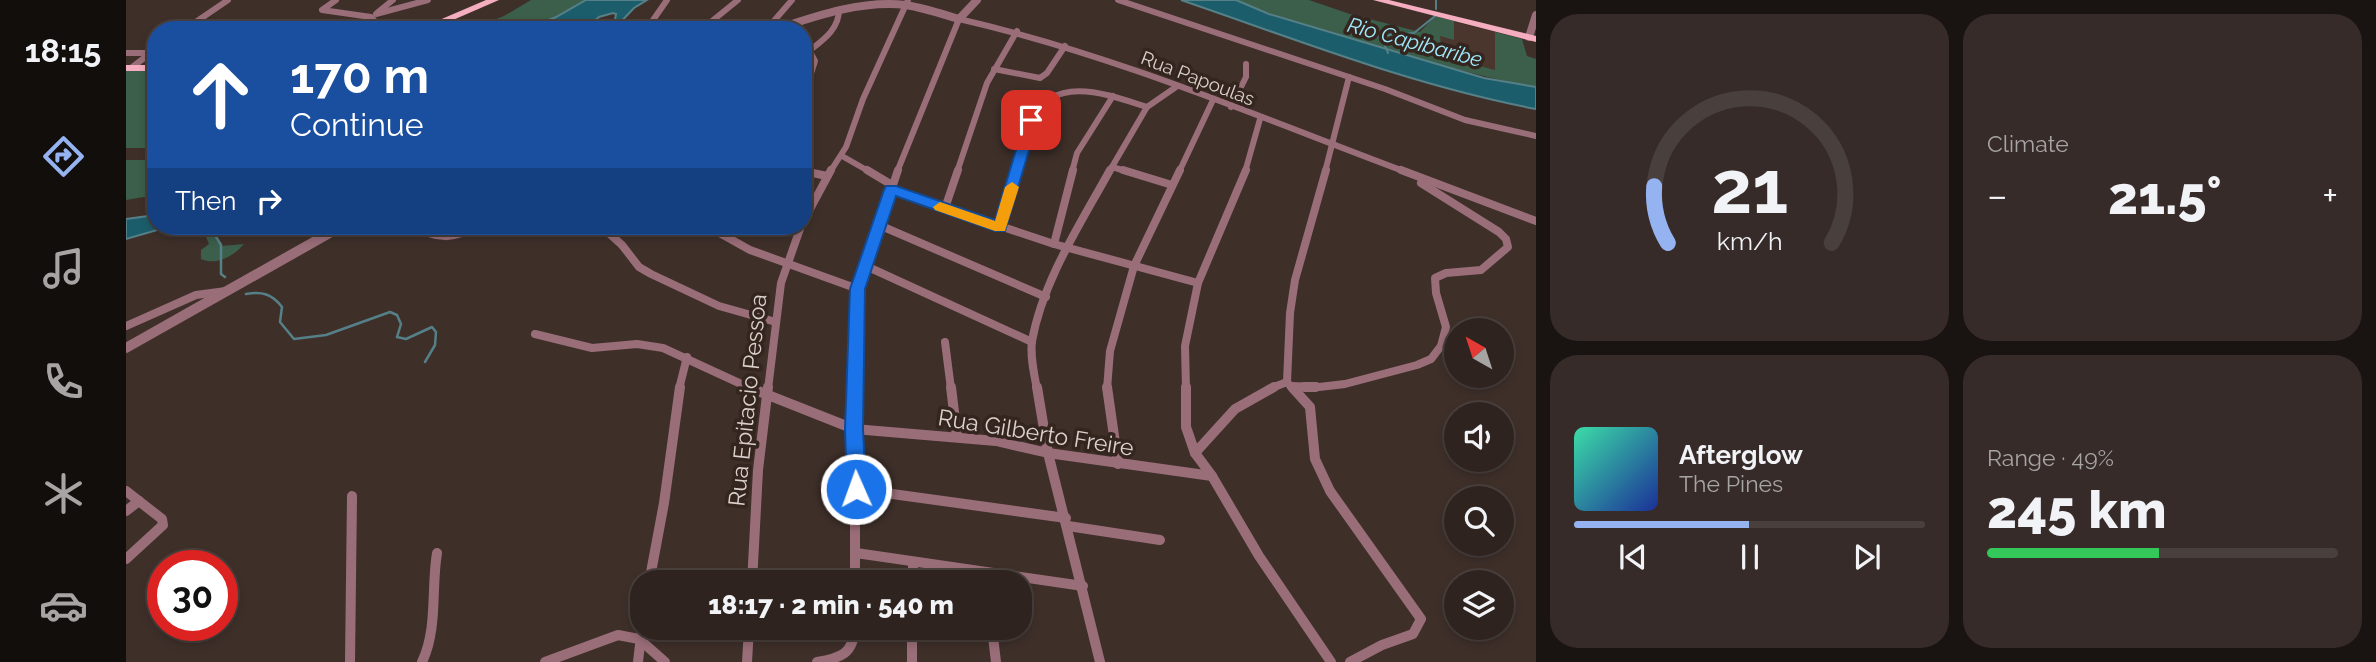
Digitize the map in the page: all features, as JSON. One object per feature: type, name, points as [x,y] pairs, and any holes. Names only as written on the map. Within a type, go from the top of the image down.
[{"type":"main road","points":[[443,21],[494,0]]},
{"type":"main road","points":[[1378,0],[1532,38]]},
{"type":"main road","points":[[128,68],[147,68]]},
{"type":"street","points":[[197,21],[228,0]]},
{"type":"street","points":[[335,0],[322,10],[374,18],[376,21]]},
{"type":"street","points":[[374,18],[393,0]]},
{"type":"street","points":[[368,21],[428,0]]},
{"type":"street","points":[[652,21],[667,0]]},
{"type":"street","points":[[712,21],[738,0]]},
{"type":"street","points":[[774,21],[792,0]]},
{"type":"street","points":[[804,21],[837,11],[852,0],[862,6]]},
{"type":"street","points":[[855,570],[854,429],[858,289],[892,187],[959,19],[977,0]]},
{"type":"street","points":[[1118,0],[1349,77],[1476,124],[1536,136]]},
{"type":"street","name":"Rua Papoulas","points":[[837,11],[862,6],[907,3],[959,19],[1017,31],[1213,100],[1536,221]]},
{"type":"street","name":"Rua Epitacio Pessoa","points":[[812,205],[827,176],[842,156],[863,99],[907,3]]},
{"type":"street","points":[[812,48],[838,26],[841,18],[837,11]]},
{"type":"street","points":[[1532,38],[1536,15]]},
{"type":"street","points":[[944,208],[983,93],[1017,31]]},
{"type":"street","points":[[994,69],[1040,78],[1047,73],[1065,46]]},
{"type":"street","points":[[126,53],[147,52]]},
{"type":"street","points":[[128,68],[147,56]]},
{"type":"street","points":[[1231,107],[1246,78],[1245,65]]},
{"type":"street","points":[[1349,77],[1314,218],[1295,279],[1290,313],[1288,384],[1310,407],[1318,466],[1345,512],[1421,619],[1420,625],[1410,636],[1385,643],[1350,662]]},
{"type":"street","points":[[1100,662],[1048,453],[1033,365],[1032,342],[1046,297],[1067,247],[1112,167],[1147,107],[1177,87]]},
{"type":"street","points":[[1000,228],[1027,129],[1038,108],[1046,100],[1066,91],[1094,92],[1147,107]]},
{"type":"street","points":[[1054,244],[1077,153],[1112,96]]},
{"type":"street","points":[[1118,464],[1107,400],[1107,366],[1134,266],[1213,100]]},
{"type":"street","points":[[1261,118],[1247,167],[1198,282],[1185,346],[1186,427],[1195,453],[1212,476],[1266,568],[1331,662]]},
{"type":"street","points":[[842,156],[892,187],[1000,228],[1198,282]]},
{"type":"street","points":[[1112,167],[1172,186]]},
{"type":"street","points":[[812,173],[827,176]]},
{"type":"street","points":[[1195,453],[1230,410],[1241,401],[1288,384],[1318,389],[1342,385],[1428,361],[1439,350],[1446,332],[1446,314],[1437,296],[1435,278],[1448,272],[1479,271],[1488,267],[1508,247],[1506,239],[1499,232],[1405,173]]},
{"type":"street","points":[[879,225],[1046,297]]},
{"type":"street","points":[[126,348],[326,235]]},
{"type":"street","points":[[432,235],[445,239],[461,235]]},
{"type":"street","points":[[611,235],[639,267],[651,274],[719,306],[776,322]]},
{"type":"street","points":[[722,235],[788,265],[858,289]]},
{"type":"street","name":"Rua Epitacio Pessoa","points":[[753,570],[758,470],[780,282],[798,235]]},
{"type":"street","points":[[866,266],[1032,342]]},
{"type":"street","points":[[126,326],[195,295],[226,291]]},
{"type":"street","name":"Rua Gilberto Freire","points":[[535,334],[592,348],[648,344],[687,357],[768,396],[854,429],[996,442],[1048,453],[1212,476]]},
{"type":"street","points":[[945,342],[957,437]]},
{"type":"street","points":[[651,570],[664,503],[681,376],[687,357]]},
{"type":"street","points":[[856,489],[1067,522],[1160,540]]},
{"type":"street","points":[[126,491],[162,519],[162,528],[126,559]]},
{"type":"street","points":[[350,662],[352,496]]},
{"type":"street","points":[[126,512],[139,501]]},
{"type":"street","points":[[422,662],[430,641],[433,621],[432,587],[437,553]]},
{"type":"street","points":[[856,553],[950,570]]},
{"type":"street","points":[[913,562],[913,570]]},
{"type":"street","points":[[1032,582],[1083,586]]},
{"type":"street","points":[[545,662],[618,635],[630,634]]},
{"type":"street","points":[[638,662],[640,640]]},
{"type":"street","points":[[647,640],[665,662]]},
{"type":"street","points":[[747,662],[748,640]]},
{"type":"street","points":[[817,662],[846,656],[852,648],[853,640]]},
{"type":"street","points":[[912,640],[912,661]]},
{"type":"street","points":[[993,640],[996,662]]},
{"type":"shaded area","points":[[1454,22],[1495,32],[1496,70],[1459,60],[1441,45],[1439,36],[1454,39]]},
{"type":"green space","points":[[531,0],[586,0],[548,21],[491,21]]},
{"type":"green space","points":[[1236,0],[1309,0],[1420,32],[1435,16],[1454,21],[1454,40],[1440,36],[1441,45],[1459,60],[1495,70],[1495,32],[1522,39],[1527,56],[1536,59],[1536,87],[1394,52],[1304,25]]},
{"type":"green space","points":[[126,71],[147,71],[147,148],[126,148]]},
{"type":"green space","points":[[126,160],[147,160],[147,196],[126,200]]},
{"type":"green space","points":[[205,235],[215,235],[221,246],[244,244],[224,259],[207,261],[201,259],[201,250],[209,244]]},
{"type":"water","points":[[586,0],[647,0],[634,8],[622,21],[614,21],[616,14],[613,13],[594,21],[547,21]]},
{"type":"water","name":"Rio Capibaribe","points":[[1181,0],[1236,0],[1269,14],[1484,78],[1536,87],[1536,109],[1401,75]]},
{"type":"water","points":[[147,216],[147,233],[126,239],[126,219]]},
{"type":"waterway","points":[[1436,0],[1436,9]]},
{"type":"waterway","points":[[1388,53],[1383,41],[1377,36],[1414,33],[1435,16]]},
{"type":"waterway","points":[[215,235],[221,245],[221,274],[225,277]]},
{"type":"waterway","points":[[246,294],[266,294],[278,303],[282,307],[280,322],[294,339],[326,335],[390,312],[397,315],[401,324],[397,337],[406,339],[432,327],[436,332],[435,345],[425,362]]},
{"type":"slow traffic","points":[[940,207],[1000,228],[1012,187]]},
{"type":"route","points":[[856,489],[854,429],[858,289],[891,190],[1000,228],[1031,120]]}]
